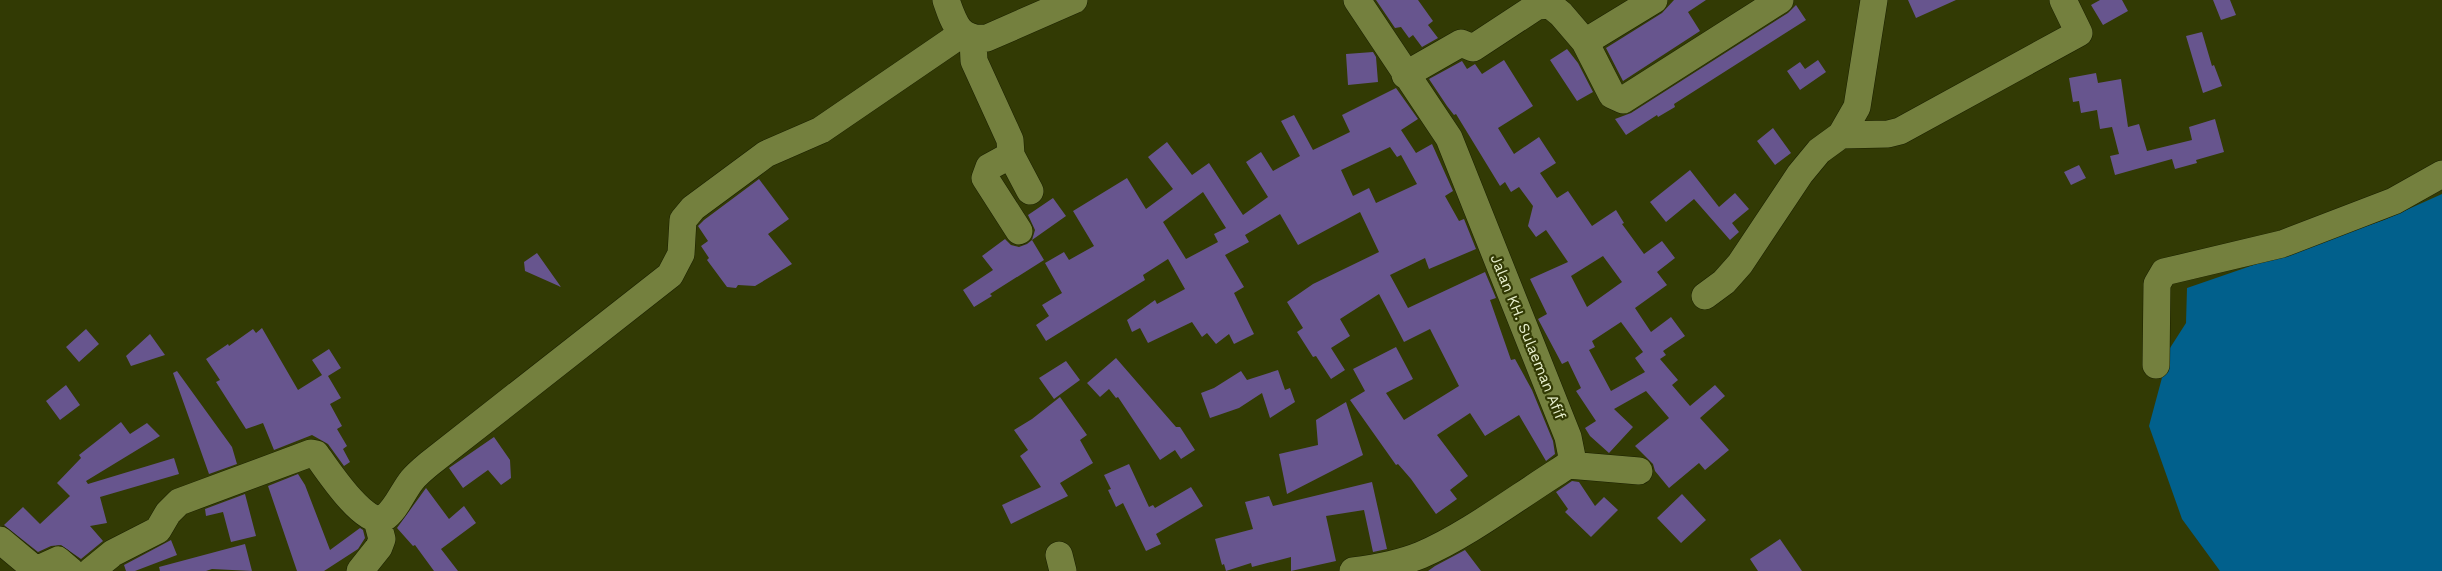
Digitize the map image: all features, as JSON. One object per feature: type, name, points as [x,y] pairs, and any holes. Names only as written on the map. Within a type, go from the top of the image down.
[{"type":"street","points":[[946,0],[952,16],[968,36],[974,62],[1010,140],[1011,155],[1030,191]]},
{"type":"street","points":[[91,571],[113,553],[158,530],[168,513],[179,502],[311,453],[316,454],[352,501],[371,518],[377,520],[385,517],[412,480],[429,464],[670,275],[681,254],[683,220],[693,208],[766,154],[821,130],[968,36],[987,38],[1074,0]]},
{"type":"street","name":"Jalan KH. Sulaeman Afif","points":[[1357,0],[1449,138],[1572,448],[1572,457],[1568,465]]},
{"type":"street","points":[[1585,42],[1654,0]]},
{"type":"street","points":[[1405,75],[1461,43],[1473,48],[1537,6],[1550,5],[1561,14],[1585,42],[1612,95],[1623,100],[1780,0]]},
{"type":"street","points":[[1705,296],[1724,282],[1740,264],[1800,174],[1819,151],[1841,135],[1857,107],[1874,0]]},
{"type":"street","points":[[1841,135],[1888,134],[1900,131],[2079,33],[2063,0]]},
{"type":"street","points":[[1011,155],[989,167],[985,178],[1019,231]]},
{"type":"street","points":[[2156,365],[2157,284],[2164,272],[2282,244],[2394,201],[2442,174]]},
{"type":"street","points":[[1353,571],[1416,565],[1441,546],[1568,465],[1639,471]]},
{"type":"street","points":[[360,571],[379,547],[382,539],[377,520]]},
{"type":"street","points":[[0,540],[36,570],[58,560],[71,571]]},
{"type":"water","points":[[2442,194],[2442,571],[2220,571],[2182,519],[2149,426],[2170,348],[2186,323],[2187,288],[2384,220]]},
{"type":"building","points":[[1376,0],[1418,0],[1433,21],[1428,25],[1438,38],[1422,47],[1413,35],[1409,38],[1401,27],[1395,28]]},
{"type":"building","points":[[1674,0],[1706,0],[1688,12],[1700,31],[1623,81],[1606,48],[1662,13]]},
{"type":"building","points":[[1908,0],[1956,0],[1916,18]]},
{"type":"building","points":[[2100,0],[2122,0],[2128,11],[2103,25],[2091,5]]},
{"type":"building","points":[[2213,0],[2230,0],[2236,15],[2221,20]]},
{"type":"building","points":[[1796,5],[1806,20],[1674,104],[1675,107],[1658,117],[1657,115],[1626,135],[1615,119],[1631,113],[1788,13]]},
{"type":"building","points":[[2202,32],[2212,66],[2214,65],[2222,86],[2203,93],[2186,36]]},
{"type":"building","points":[[1567,49],[1578,63],[1593,92],[1577,101],[1550,60]]},
{"type":"building","points":[[1373,52],[1376,57],[1378,82],[1348,85],[1346,54]]},
{"type":"building","points":[[1504,60],[1533,106],[1498,128],[1514,154],[1539,137],[1556,163],[1540,173],[1557,198],[1568,191],[1592,226],[1616,210],[1624,223],[1622,224],[1644,254],[1662,241],[1675,258],[1657,272],[1667,285],[1635,308],[1651,332],[1671,317],[1685,336],[1663,351],[1666,355],[1660,359],[1678,380],[1672,385],[1690,406],[1715,385],[1725,396],[1700,418],[1729,450],[1705,470],[1699,463],[1669,488],[1655,471],[1653,464],[1635,446],[1669,418],[1646,391],[1614,409],[1633,427],[1609,453],[1590,436],[1585,428],[1596,421],[1576,391],[1581,388],[1568,361],[1562,364],[1538,319],[1547,314],[1530,279],[1568,262],[1546,230],[1536,237],[1528,226],[1533,206],[1519,187],[1511,192],[1505,182],[1500,186],[1456,114],[1454,115],[1447,106],[1429,79],[1462,61],[1467,69],[1475,64],[1482,74]],"holes":[[[1603,256],[1622,282],[1587,307],[1571,276]],[[1621,322],[1643,352],[1635,358],[1645,372],[1611,391],[1589,350],[1595,347],[1592,341]]]},
{"type":"building","points":[[1818,60],[1826,72],[1800,90],[1787,71],[1800,62],[1805,69]]},
{"type":"building","points":[[2096,73],[2098,83],[2121,79],[2128,127],[2139,124],[2147,151],[2192,140],[2189,127],[2215,119],[2224,152],[2175,169],[2172,159],[2115,175],[2110,156],[2119,154],[2112,127],[2100,129],[2097,110],[2081,113],[2079,101],[2073,102],[2069,78]]},
{"type":"building","points":[[1396,88],[1418,119],[1401,130],[1416,153],[1432,144],[1453,191],[1445,196],[1459,221],[1464,219],[1476,249],[1429,269],[1425,258],[1390,275],[1408,308],[1485,272],[1496,298],[1490,300],[1511,360],[1515,359],[1532,390],[1553,441],[1555,454],[1546,461],[1519,415],[1485,436],[1470,413],[1437,435],[1468,476],[1450,490],[1457,499],[1436,514],[1411,479],[1398,464],[1396,465],[1350,400],[1365,391],[1353,369],[1396,347],[1413,379],[1386,393],[1404,420],[1459,386],[1430,329],[1404,342],[1379,294],[1340,319],[1350,336],[1331,348],[1345,370],[1331,379],[1297,332],[1303,328],[1287,302],[1313,284],[1379,252],[1360,212],[1298,245],[1280,214],[1245,235],[1249,242],[1225,255],[1244,287],[1234,293],[1254,334],[1234,344],[1229,334],[1216,344],[1207,333],[1202,337],[1192,322],[1148,343],[1140,328],[1132,332],[1127,320],[1155,300],[1157,304],[1185,289],[1168,259],[1143,275],[1145,280],[1046,341],[1036,325],[1049,316],[1042,305],[1062,293],[1045,263],[1064,252],[1069,260],[1094,246],[1073,211],[1127,178],[1146,209],[1173,189],[1148,157],[1167,142],[1192,175],[1209,163],[1243,215],[1268,197],[1246,162],[1261,152],[1273,171],[1300,156],[1281,121],[1294,115],[1313,150],[1350,132],[1342,115]],"holes":[[[1390,147],[1397,157],[1401,155],[1417,184],[1376,203],[1369,188],[1353,196],[1341,170]],[[1203,192],[1226,228],[1214,234],[1218,242],[1186,259],[1163,222]]]},
{"type":"building","points":[[1773,128],[1791,153],[1775,165],[1757,141]]},
{"type":"building","points":[[2079,165],[2086,178],[2071,185],[2064,172]]},
{"type":"building","points":[[1690,170],[1719,207],[1735,193],[1749,209],[1732,223],[1739,232],[1730,240],[1694,199],[1666,222],[1650,202]]},
{"type":"building","points":[[759,179],[789,219],[768,234],[792,264],[755,286],[727,287],[707,260],[709,258],[701,246],[708,241],[698,226]]},
{"type":"building","points":[[1053,198],[1066,216],[1032,240],[1035,230],[1028,215]]},
{"type":"building","points":[[1005,239],[1011,245],[1019,247],[1032,240],[1044,260],[990,294],[992,296],[974,307],[963,290],[993,270],[982,256]]},
{"type":"building","points":[[537,253],[561,287],[525,271],[524,262]]},
{"type":"building","points":[[262,328],[298,390],[322,375],[312,360],[329,349],[341,368],[328,376],[341,398],[330,404],[342,426],[337,429],[347,446],[343,449],[350,462],[344,466],[328,444],[312,435],[274,450],[263,423],[246,429],[216,382],[220,380],[206,359],[253,329],[256,333]]},
{"type":"building","points":[[86,329],[99,344],[79,362],[66,347]]},
{"type":"building","points":[[150,334],[165,355],[131,366],[126,356]]},
{"type":"building","points":[[1116,358],[1176,427],[1180,427],[1195,450],[1181,459],[1175,450],[1160,460],[1118,397],[1116,398],[1109,389],[1100,397],[1087,383]]},
{"type":"building","points":[[1066,361],[1080,380],[1054,399],[1039,378]]},
{"type":"building","points":[[1278,370],[1285,390],[1290,388],[1295,402],[1270,418],[1262,393],[1239,408],[1210,418],[1201,393],[1214,388],[1241,371],[1247,380]]},
{"type":"building","points":[[177,371],[232,447],[237,464],[209,474],[173,373]]},
{"type":"building","points":[[66,385],[80,405],[60,420],[46,401]]},
{"type":"building","points":[[1060,397],[1087,435],[1080,440],[1093,463],[1060,483],[1068,496],[1011,524],[1002,505],[1041,487],[1020,456],[1028,450],[1014,430]]},
{"type":"building","points":[[1346,402],[1363,455],[1287,494],[1279,454],[1318,445],[1316,420]]},
{"type":"building","points":[[121,422],[130,434],[147,423],[160,436],[86,481],[88,484],[174,458],[179,474],[100,497],[107,523],[90,526],[103,541],[81,559],[61,545],[51,546],[38,552],[4,525],[23,507],[40,524],[70,496],[57,483],[81,458],[79,455]]},
{"type":"building","points":[[494,437],[510,460],[511,478],[501,485],[488,470],[463,488],[449,468]]},
{"type":"building","points":[[1129,464],[1149,507],[1153,505],[1155,508],[1191,487],[1203,506],[1156,534],[1161,544],[1146,551],[1123,503],[1116,507],[1104,475]]},
{"type":"building","points":[[298,474],[305,485],[330,550],[360,528],[363,530],[365,538],[358,549],[324,571],[297,571],[268,486]]},
{"type":"building","points":[[1572,481],[1579,482],[1595,506],[1604,497],[1618,510],[1591,537],[1565,512],[1568,509],[1556,492]]},
{"type":"building","points":[[1372,482],[1387,549],[1373,552],[1364,510],[1326,516],[1336,561],[1291,571],[1291,557],[1252,567],[1251,563],[1226,571],[1224,564],[1222,565],[1215,539],[1253,529],[1245,502],[1269,496],[1273,506]]},
{"type":"building","points":[[426,488],[449,519],[464,506],[476,523],[441,549],[458,571],[434,571],[415,545],[413,546],[397,528]]},
{"type":"building","points":[[245,494],[256,536],[231,542],[223,512],[206,516],[205,509]]},
{"type":"building","points":[[1682,494],[1706,520],[1681,543],[1657,518]]},
{"type":"building","points":[[1780,539],[1802,571],[1758,571],[1750,559]]},
{"type":"building","points":[[171,540],[177,555],[135,571],[126,571],[124,565]]},
{"type":"building","points":[[245,544],[252,571],[212,569],[160,571],[159,567]]},
{"type":"building","points":[[1465,550],[1481,571],[1428,571],[1435,566]]}]
